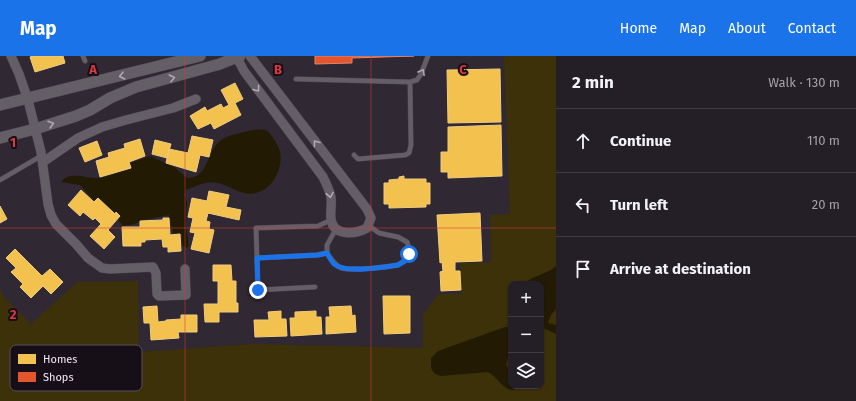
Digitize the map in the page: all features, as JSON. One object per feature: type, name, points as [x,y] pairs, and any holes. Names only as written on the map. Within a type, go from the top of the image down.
[{"type":"street","points":[[11,56],[28,100],[42,159],[48,204],[51,215],[56,224],[95,264],[102,268],[110,270],[153,267],[156,272],[157,294],[161,296],[186,295],[185,269]]},
{"type":"street","points":[[0,106],[200,56]]},
{"type":"street","points":[[0,138],[76,116],[90,110],[110,98],[136,87],[183,75],[238,57],[244,71],[323,177],[331,198],[331,220],[336,229],[343,232],[359,232],[367,228],[371,218],[367,209],[250,56]]},
{"type":"street","points":[[42,159],[78,138],[102,127],[173,108],[196,99]]},
{"type":"lane","points":[[83,56],[85,61]]},
{"type":"lane","points":[[296,80],[410,82],[416,80],[421,74],[428,56]]},
{"type":"lane","points":[[354,155],[358,159],[405,155],[409,153],[411,145],[410,82]]},
{"type":"lane","points":[[0,180],[42,159]]},
{"type":"lane","points":[[315,287],[258,290],[256,228],[318,226],[331,220]]},
{"type":"lane","points":[[336,229],[327,245],[327,253],[334,264],[343,268],[398,265],[405,261],[409,254],[410,248],[407,242],[398,237],[379,233],[368,225]]},
{"type":"lane","points":[[257,258],[318,255],[327,253]]},
{"type":"shaded area","points":[[504,56],[556,56],[556,401],[0,401],[0,288],[4,297],[31,324],[77,282],[138,281],[139,345],[10,345],[10,391],[142,391],[142,352],[253,344],[423,348],[423,314],[439,294],[461,294],[460,263],[491,262],[490,215],[510,214]]},
{"type":"shaded area","points":[[252,130],[269,132],[280,150],[281,158],[279,170],[276,176],[269,186],[259,192],[248,194],[214,182],[202,184],[186,190],[186,226],[189,246],[186,248],[182,245],[182,234],[173,233],[169,215],[123,226],[118,220],[121,216],[116,212],[114,213],[97,197],[94,201],[80,185],[61,182],[69,176],[98,178],[111,175],[132,168],[130,163],[150,156],[174,167],[187,178],[194,177],[203,169],[215,146],[220,141],[231,135]]},
{"type":"shaded area","points":[[556,266],[556,309],[551,315],[548,323],[556,325],[556,334],[544,328],[544,281],[528,281],[553,269]]},
{"type":"shaded area","points":[[508,327],[508,357],[506,365],[508,368],[508,388],[503,386],[488,372],[441,376],[437,375],[431,368],[431,358],[438,351]]},
{"type":"building: Homes","points":[[63,56],[65,63],[35,72],[30,57]]},
{"type":"building: Homes","points":[[500,69],[501,122],[448,123],[447,70]]},
{"type":"building: Homes","points":[[235,83],[243,99],[235,103],[241,115],[214,129],[211,123],[198,129],[190,116],[205,107],[207,111],[221,104],[223,108],[229,105],[221,90]]},
{"type":"building: Homes","points":[[501,125],[502,176],[448,178],[448,172],[441,172],[441,152],[448,152],[448,127]]},
{"type":"building: Homes","points":[[192,136],[213,140],[209,157],[200,155],[196,172],[166,163],[169,149],[188,153]]},
{"type":"building: Homes","points":[[140,139],[145,156],[129,162],[131,168],[100,177],[96,161],[109,157],[108,153],[125,148],[124,144]]},
{"type":"building: Homes","points":[[155,140],[171,144],[167,158],[152,154]]},
{"type":"building: Homes","points":[[97,141],[102,155],[85,162],[79,148]]},
{"type":"building: Homes","points":[[404,176],[404,179],[426,179],[426,183],[430,183],[430,204],[426,204],[426,207],[389,208],[389,204],[384,204],[384,183],[389,183],[389,180],[399,179],[399,177]]},
{"type":"building: Homes","points":[[81,190],[94,202],[98,198],[115,214],[116,212],[120,216],[108,230],[115,237],[104,249],[90,236],[101,224],[95,218],[93,220],[83,212],[80,216],[68,205]]},
{"type":"building: Homes","points":[[209,191],[229,195],[226,207],[241,210],[239,220],[208,213],[206,221],[210,222],[209,229],[214,230],[209,253],[191,249],[195,233],[190,232],[193,218],[188,217],[192,198],[207,201]]},
{"type":"building: Homes","points":[[0,206],[7,219],[0,223]]},
{"type":"building: Homes","points":[[480,213],[482,261],[455,262],[455,271],[460,271],[461,290],[441,291],[440,272],[443,271],[442,262],[440,263],[437,215]]},
{"type":"building: Homes","points":[[163,218],[169,218],[170,235],[180,234],[181,251],[168,252],[168,247],[163,247],[162,239],[145,240],[145,242],[141,242],[141,246],[123,246],[122,227],[140,227],[140,221],[163,220]]},
{"type":"building: Homes","points":[[15,249],[42,276],[50,269],[63,282],[51,294],[43,286],[31,298],[20,287],[23,284],[11,272],[16,268],[6,258]]},
{"type":"building: Homes","points":[[213,265],[231,265],[232,281],[236,281],[236,303],[238,303],[238,312],[219,312],[219,322],[205,322],[204,304],[218,304],[218,281],[213,281]]},
{"type":"building: Homes","points":[[383,296],[410,296],[410,333],[384,334]]},
{"type":"building: Homes","points":[[157,306],[158,322],[181,319],[181,315],[197,315],[197,332],[178,332],[179,338],[151,340],[150,323],[144,323],[143,307]]},
{"type":"building: Homes","points":[[351,306],[352,316],[355,315],[356,332],[326,334],[326,317],[330,317],[329,307]]},
{"type":"building: Homes","points":[[281,311],[281,319],[286,319],[287,336],[255,337],[254,320],[269,320],[268,312]]},
{"type":"building: Homes","points":[[316,311],[316,317],[321,317],[322,334],[291,336],[290,318],[295,318],[295,312]]},
{"type":"building: Shops","points":[[315,56],[414,56],[352,58],[352,63],[315,64]]},
{"type":"route","points":[[258,290],[257,258],[318,255],[327,253],[334,264],[343,268],[351,269],[398,265],[405,261],[409,254]]}]
